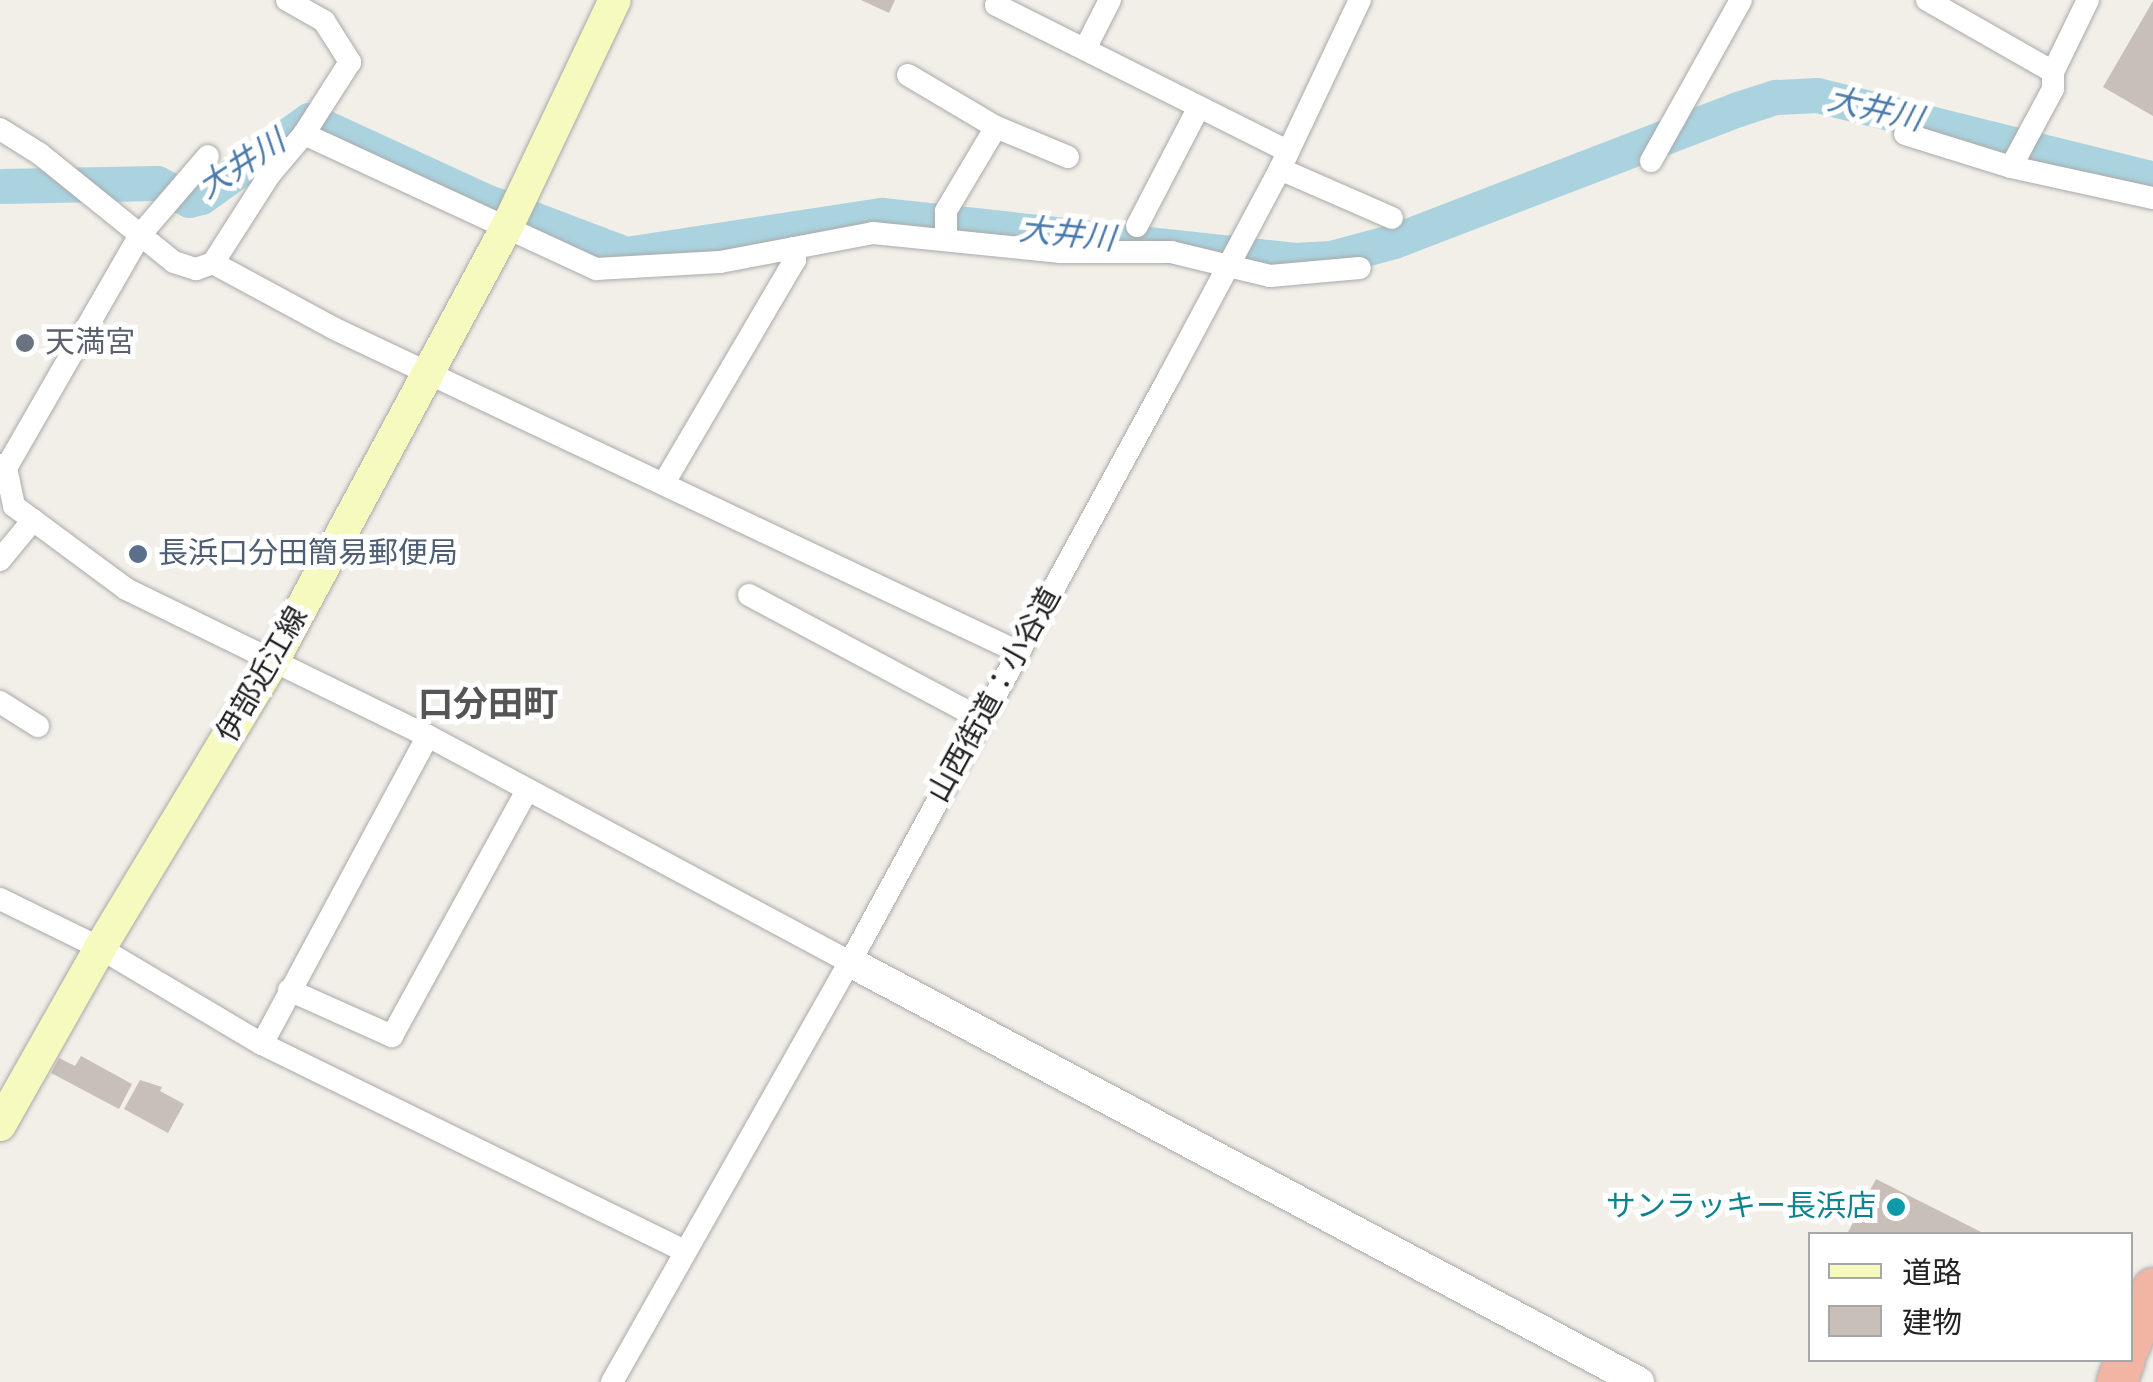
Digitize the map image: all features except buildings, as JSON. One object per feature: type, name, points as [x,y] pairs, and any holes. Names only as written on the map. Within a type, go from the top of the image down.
[{"type":"highway","points":[[2133,1338],[2153,1288]]},
{"type":"highway","points":[[2146,1382],[2153,1366]]},
{"type":"main road","name":"伊部近江線","points":[[0,1125],[100,948],[273,660],[507,227],[615,0]]},
{"type":"street","points":[[213,264],[270,174],[304,134],[350,62],[324,21],[287,0]]},
{"type":"street","points":[[998,0],[996,5],[1199,106],[1284,160],[1392,218]]},
{"type":"street","points":[[1084,49],[1110,0]]},
{"type":"street","name":"山西街道：小谷道","points":[[612,1382],[850,962],[1018,652],[1284,160],[1360,0]]},
{"type":"street","points":[[1651,161],[1741,0]]},
{"type":"street","points":[[1927,0],[2053,72]]},
{"type":"street","points":[[2011,167],[2053,89],[2053,72],[2088,0]]},
{"type":"street","points":[[908,76],[996,126],[1068,157]]},
{"type":"street","points":[[1138,226],[1199,106]]},
{"type":"street","points":[[946,238],[946,211],[996,126]]},
{"type":"street","points":[[0,129],[40,154],[174,262],[196,268],[213,264],[430,372],[1018,652]]},
{"type":"street","points":[[304,134],[596,269],[720,262],[874,233],[1060,252],[1171,252],[1270,276],[1360,268]]},
{"type":"street","points":[[1905,134],[2011,167],[2153,198]]},
{"type":"street","points":[[208,156],[140,235],[3,467],[14,506],[126,589],[428,736],[1640,1382]]},
{"type":"street","points":[[664,483],[795,260],[793,248]]},
{"type":"street","points":[[0,560],[33,520]]},
{"type":"street","points":[[749,595],[981,719]]},
{"type":"street","points":[[0,702],[38,726]]},
{"type":"street","points":[[262,1044],[428,736]]},
{"type":"street","points":[[290,990],[392,1036],[527,790]]},
{"type":"street","points":[[0,898],[100,948],[262,1044],[684,1252]]},
{"type":"waterway","name":"大井川","points":[[0,186],[157,183],[189,200],[201,197],[309,120],[483,200],[626,254],[882,215],[1293,260],[1331,258],[1394,241],[1738,109],[1776,97],[1817,95],[2153,179]]},
{"type":"place","name":"天満宮","points":[[25,343]]},
{"type":"place","name":"長浜口分田簡易郵便局","points":[[138,554]]},
{"type":"place","name":"サンラッキー長浜店","points":[[1896,1207]]},
{"type":"district","name":"口分田町","points":[[488,705]]}]
